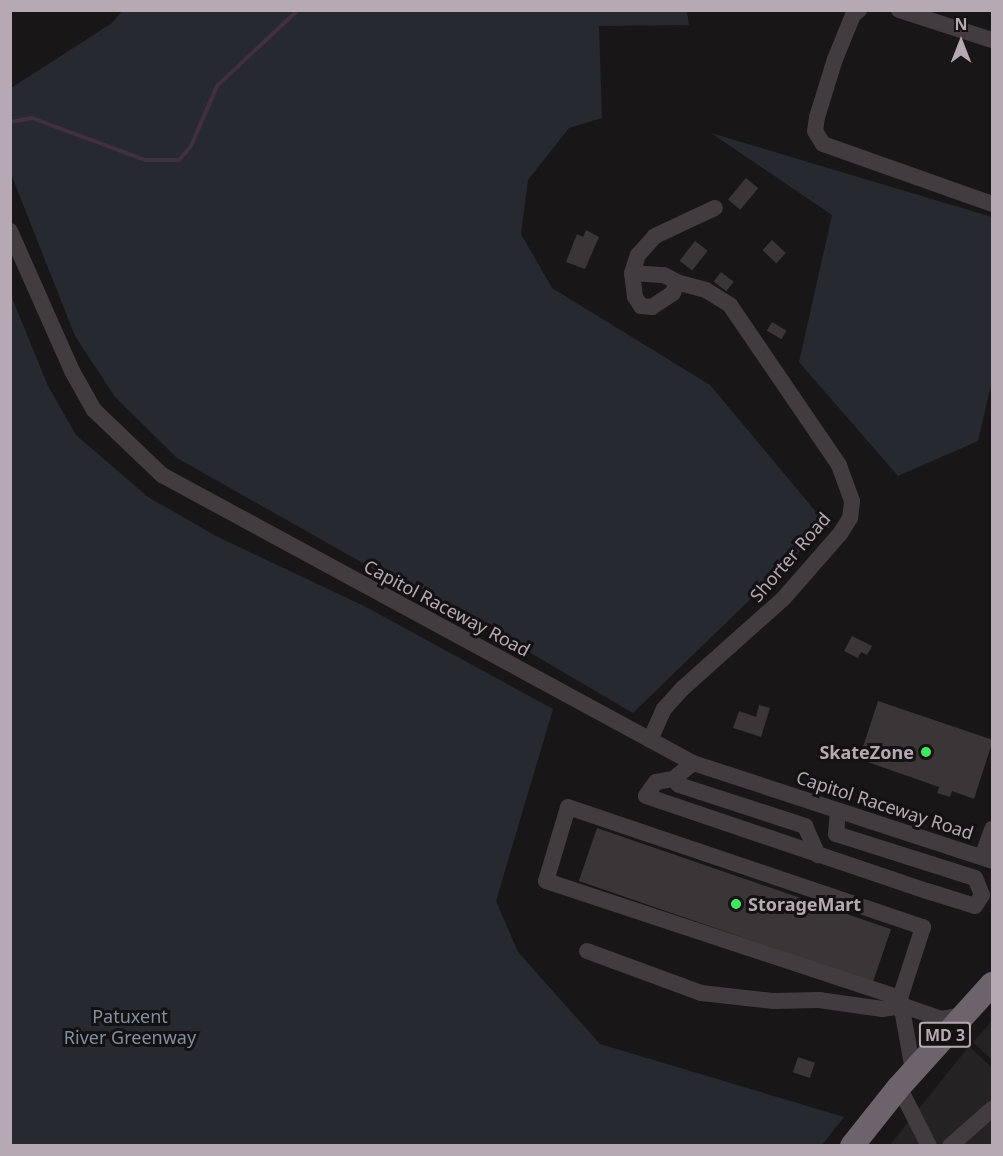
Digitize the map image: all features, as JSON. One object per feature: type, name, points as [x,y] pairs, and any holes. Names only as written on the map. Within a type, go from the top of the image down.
[{"type":"highway","name":"MD 3","points":[[852,1146],[906,1079],[993,984]]},
{"type":"street","points":[[860,10],[853,15],[817,117],[815,131],[823,144],[993,204]]},
{"type":"street","points":[[899,10],[993,40]]},
{"type":"street","points":[[677,282],[673,293],[664,301],[652,307],[641,306],[631,284],[638,255],[654,236],[715,208]]},
{"type":"street","name":"Capitol Raceway Road","points":[[10,231],[72,371],[94,410],[162,475],[693,763],[987,859]]},
{"type":"street","name":"Shorter Road","points":[[632,273],[664,275],[677,282],[706,290],[730,305],[839,465],[852,501],[850,518],[840,534],[783,599],[683,688],[664,709],[650,740]]},
{"type":"street","points":[[693,763],[673,778],[656,782],[646,796],[975,906],[982,895],[975,878],[836,834],[838,811]]},
{"type":"street","points":[[673,778],[679,785],[805,826],[818,855]]},
{"type":"street","points":[[929,1146],[906,1079],[902,1002],[923,927],[568,807],[546,881],[902,1002],[941,1019],[963,1015]]},
{"type":"street","points":[[987,859],[993,829]]},
{"type":"street","points":[[588,951],[701,993],[773,1002],[819,1000],[882,1009],[902,1002]]},
{"type":"street","points":[[950,1146],[984,1112],[993,1109]]},
{"type":"shaded area","points":[[992,1021],[992,1060],[973,1042]]},
{"type":"shaded area","points":[[969,1046],[992,1068],[992,1145],[889,1146]]},
{"type":"green space","points":[[122,11],[687,11],[689,25],[599,26],[602,118],[569,128],[528,180],[521,234],[552,288],[710,385],[827,525],[633,713],[388,570],[384,575],[177,458],[115,397],[75,336],[11,174],[11,88],[112,23]]},
{"type":"green space","points":[[711,133],[992,217],[992,381],[978,441],[898,476],[799,362],[832,215]]},
{"type":"green space","name":"Patuxent River Greenway","points":[[10,293],[48,386],[76,435],[148,497],[218,537],[366,607],[553,709],[496,901],[518,952],[600,1044],[844,1117],[822,1145],[11,1145]]},
{"type":"building","points":[[746,178],[758,188],[740,210],[728,199]]},
{"type":"building","points":[[586,230],[599,237],[585,269],[566,262],[577,234],[583,237]]},
{"type":"building","points":[[772,240],[786,253],[776,263],[762,250]]},
{"type":"building","points":[[695,241],[708,251],[692,271],[680,261]]},
{"type":"building","points":[[721,272],[734,282],[726,291],[714,281]]},
{"type":"building","points":[[772,322],[787,331],[781,339],[767,331]]},
{"type":"building","points":[[852,636],[872,646],[867,655],[861,652],[858,658],[844,651]]},
{"type":"building","name":"SkateZone","points":[[878,701],[993,740],[974,799],[952,791],[950,797],[937,793],[939,787],[859,759]]},
{"type":"building","points":[[759,705],[770,708],[761,737],[733,728],[739,711],[756,717]]},
{"type":"building","name":"StorageMart","points":[[597,828],[891,929],[873,982],[579,881]]},
{"type":"building","points":[[798,1057],[815,1063],[810,1078],[793,1072]]},
{"type":"waterway","points":[[10,122],[32,118],[145,160],[179,160],[191,146],[217,86],[298,10]]},
{"type":"place","name":"SkateZone","points":[[926,752]]},
{"type":"place","name":"StorageMart","points":[[736,904]]}]
